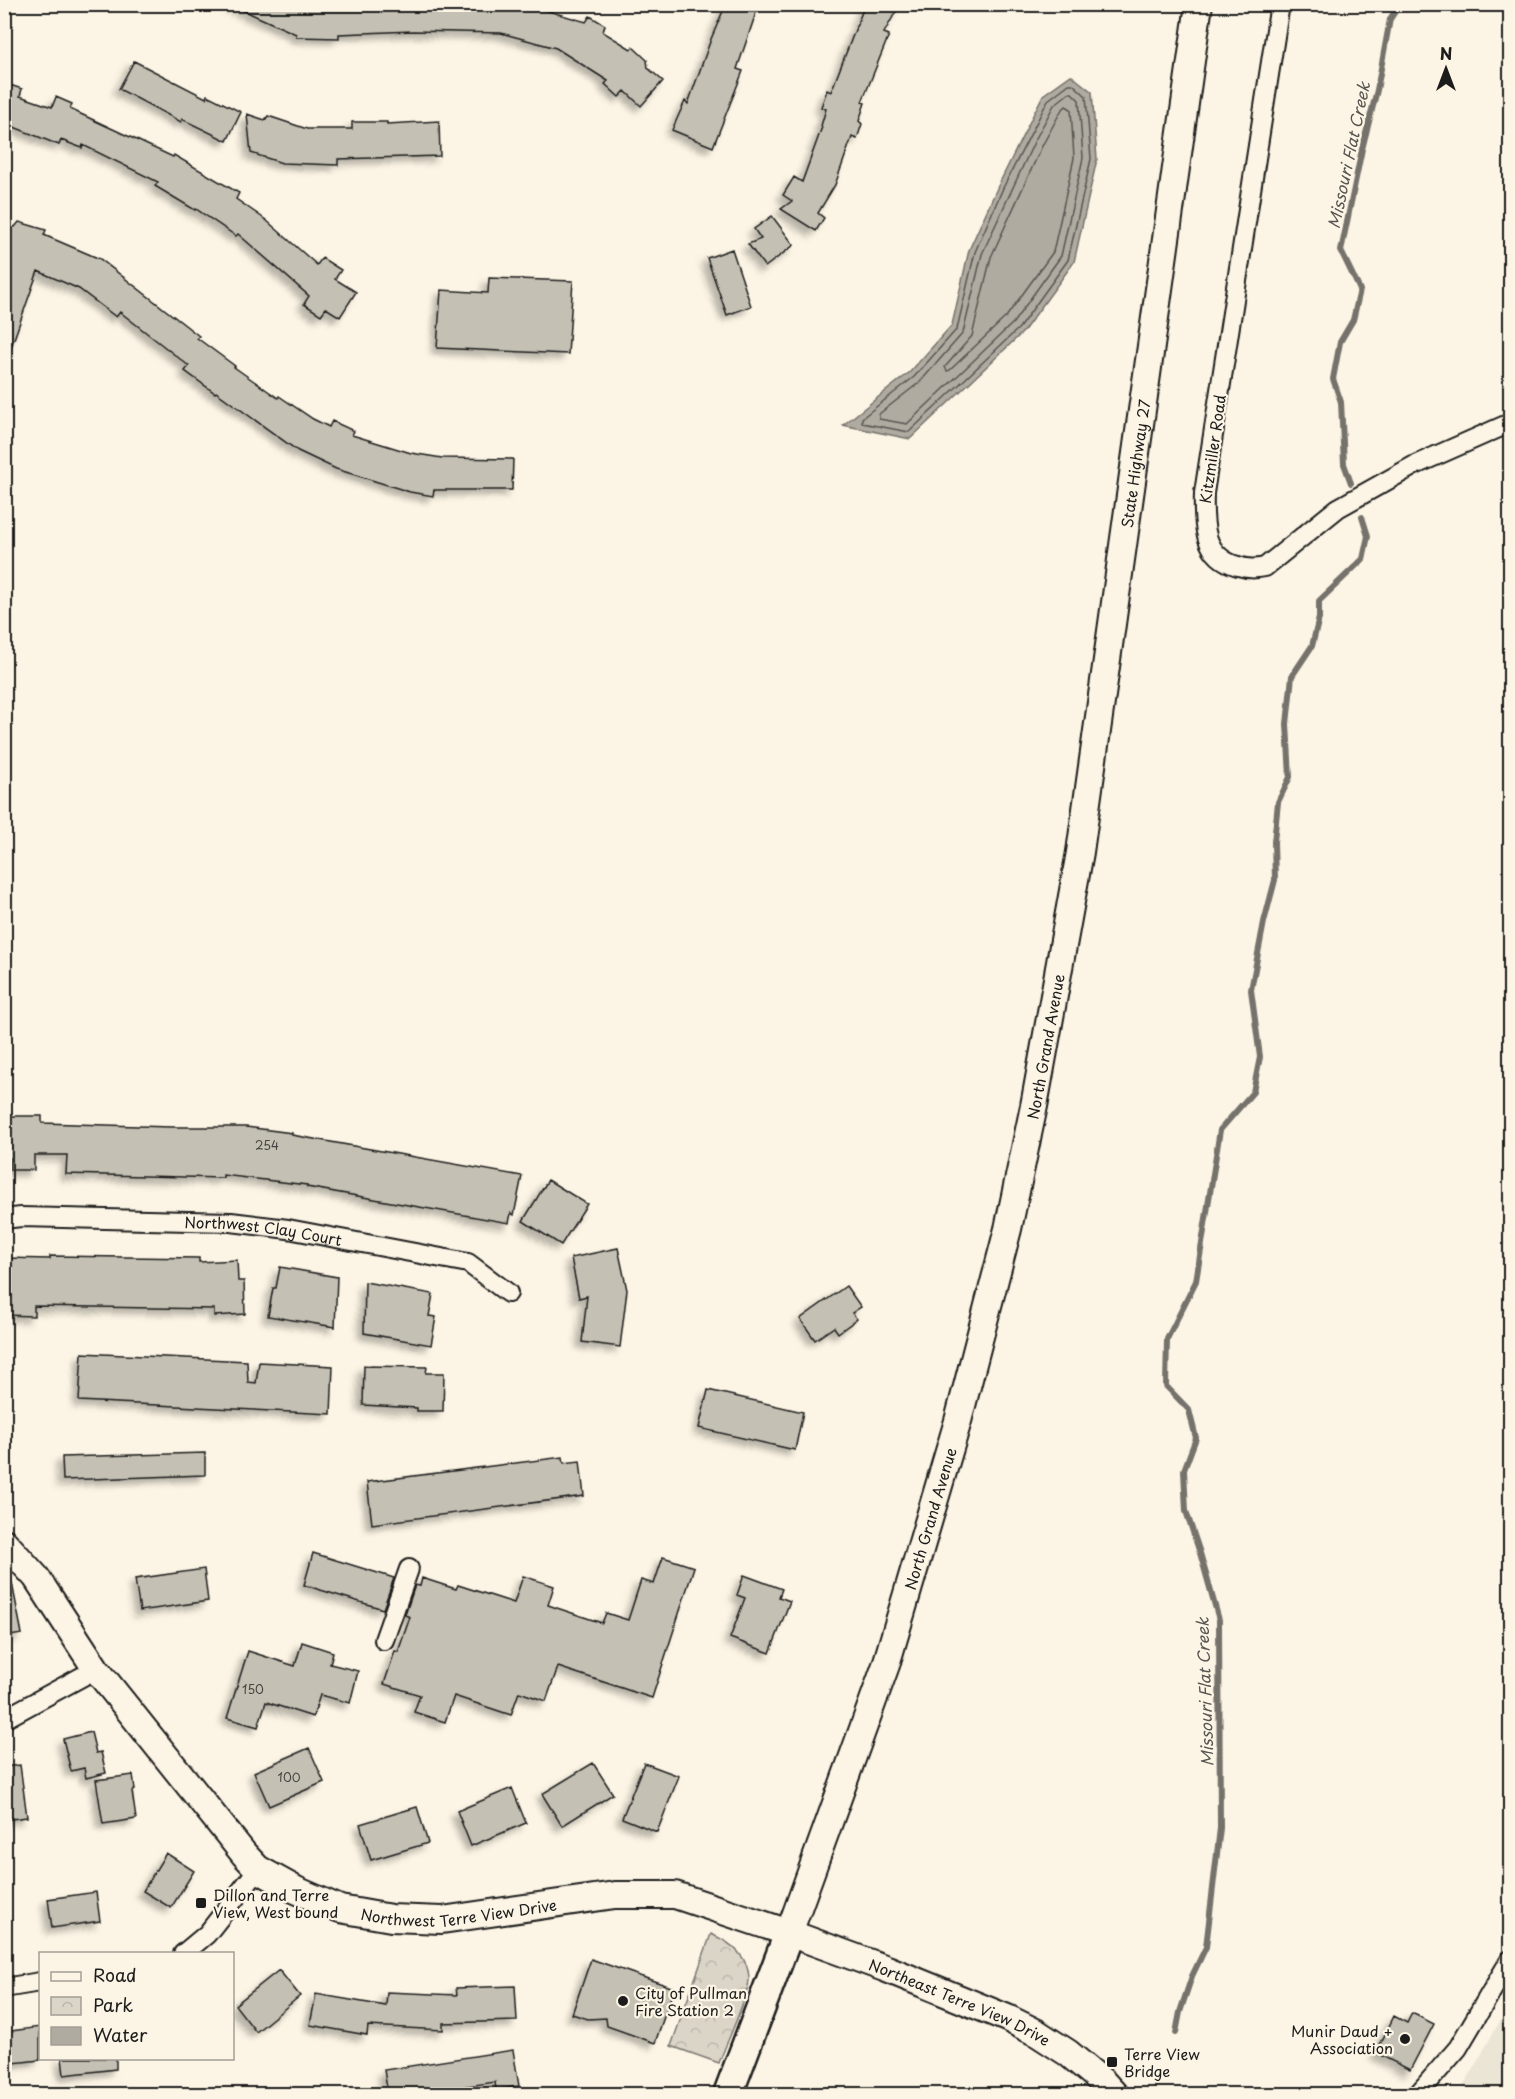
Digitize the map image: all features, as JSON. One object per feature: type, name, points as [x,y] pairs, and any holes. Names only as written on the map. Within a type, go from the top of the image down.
[{"type":"main road","name":"State Highway 27","points":[[1068,923],[1199,4]]},
{"type":"main road","name":"North Grand Avenue","points":[[728,2094],[886,1665],[958,1421],[1012,1207],[1034,1106],[1068,923]]},
{"type":"main road","name":"Northwest Terre View Drive","points":[[4,1542],[36,1578],[96,1669],[258,1869],[296,1890],[340,1909],[391,1918],[442,1920],[615,1895],[675,1895],[714,1906],[789,1933]]},
{"type":"main road","name":"Northeast Terre View Drive","points":[[789,1933],[887,1969],[1007,2018],[1068,2053],[1114,2094]]},
{"type":"street","name":"Kitzmiller Road","points":[[1280,4],[1244,251],[1204,493],[1203,511],[1207,537],[1216,556],[1225,562],[1252,570],[1265,567],[1338,508],[1415,465],[1510,423]]},
{"type":"street","name":"Northwest Clay Court","points":[[4,1219],[21,1217],[231,1222],[288,1229],[468,1263],[507,1293]]},
{"type":"street","points":[[384,1640],[409,1569]]},
{"type":"street","points":[[4,1719],[96,1669]]},
{"type":"street","points":[[184,1952],[207,1934],[258,1869]]},
{"type":"street","points":[[1418,2094],[1458,2048],[1510,1960]]},
{"type":"street","points":[[4,1988],[39,1982]]},
{"type":"shaded area","points":[[1510,2003],[1510,2094],[1459,2094]]},
{"type":"green space","points":[[711,1934],[725,1941],[737,1951],[745,1963],[749,1978],[742,2007],[719,2063],[671,2046]]},
{"type":"water","points":[[1071,75],[1092,92],[1097,159],[1074,262],[1023,332],[910,439],[843,425],[910,372],[952,325],[969,250],[998,186],[1043,95]]},
{"type":"building","points":[[229,4],[524,4],[586,22],[590,16],[605,25],[603,32],[631,49],[633,47],[647,60],[648,68],[663,81],[641,106],[625,91],[619,97],[605,84],[608,81],[556,48],[501,33],[413,31],[339,34],[339,38],[296,37],[296,34]]},
{"type":"building","points":[[726,4],[759,4],[737,69],[743,71],[713,147],[672,130],[685,101],[688,104]]},
{"type":"building","points":[[865,4],[900,4],[884,33],[889,35],[862,102],[865,103],[859,121],[862,124],[857,139],[852,137],[835,185],[818,213],[824,218],[816,231],[781,209],[792,201],[783,195],[794,177],[802,182],[822,127],[826,109],[821,107],[827,90],[831,92]]},
{"type":"building","points":[[134,61],[206,98],[207,95],[241,112],[227,141],[182,119],[181,122],[119,89]]},
{"type":"building","points":[[4,83],[22,89],[20,96],[52,107],[56,97],[72,104],[70,109],[173,157],[174,155],[239,193],[236,199],[266,220],[317,265],[322,258],[341,270],[335,279],[356,292],[340,317],[326,308],[321,315],[304,304],[309,296],[238,234],[236,236],[196,209],[155,186],[158,182],[83,145],[82,148],[61,140],[59,145],[9,125],[7,132],[4,131]]},
{"type":"building","points":[[247,114],[265,120],[268,116],[307,129],[352,129],[352,122],[387,122],[387,124],[439,121],[440,156],[338,159],[338,165],[282,163],[251,153]]},
{"type":"building","points":[[772,216],[794,245],[765,267],[748,244],[761,239],[754,229]]},
{"type":"building","points":[[19,222],[46,230],[44,235],[100,259],[199,336],[197,338],[234,367],[313,419],[329,427],[332,421],[354,431],[352,435],[411,453],[442,458],[513,459],[512,490],[434,490],[433,496],[410,492],[336,469],[298,451],[215,393],[185,371],[189,366],[120,312],[116,317],[79,289],[38,271],[7,359],[4,359],[4,224],[15,227]]},
{"type":"building","points":[[732,249],[751,306],[727,315],[707,258]]},
{"type":"building","points":[[489,278],[573,281],[568,354],[437,348],[441,290],[488,293]]},
{"type":"building","points":[[4,1116],[42,1116],[42,1123],[246,1127],[292,1133],[292,1135],[522,1176],[514,1215],[511,1213],[509,1223],[307,1187],[307,1185],[223,1175],[223,1178],[66,1174],[67,1155],[34,1155],[34,1170],[10,1170],[10,1158],[4,1158]]},
{"type":"building","points":[[548,1180],[587,1204],[561,1245],[523,1221]]},
{"type":"building","points":[[618,1248],[627,1290],[620,1347],[582,1342],[587,1296],[579,1298],[571,1258]]},
{"type":"building","points":[[50,1256],[199,1258],[199,1262],[237,1260],[238,1281],[244,1281],[245,1314],[214,1316],[214,1309],[34,1306],[34,1316],[4,1315],[4,1258],[50,1259]]},
{"type":"building","points":[[280,1267],[337,1277],[335,1327],[268,1316],[273,1288],[276,1288]]},
{"type":"building","points":[[365,1282],[433,1294],[429,1316],[436,1317],[431,1345],[364,1333]]},
{"type":"building","points":[[846,1286],[861,1307],[852,1313],[857,1319],[838,1333],[834,1327],[815,1340],[800,1319]]},
{"type":"building","points":[[82,1353],[247,1361],[248,1382],[256,1383],[259,1362],[333,1366],[331,1414],[79,1401]]},
{"type":"building","points":[[364,1366],[427,1367],[426,1373],[444,1373],[443,1411],[417,1411],[417,1408],[363,1405]]},
{"type":"building","points":[[708,1390],[803,1412],[795,1450],[699,1428]]},
{"type":"building","points":[[205,1453],[205,1475],[63,1480],[62,1457]]},
{"type":"building","points":[[563,1457],[564,1463],[580,1461],[584,1496],[372,1524],[367,1482]]},
{"type":"building","points":[[313,1553],[394,1578],[383,1609],[304,1585]]},
{"type":"building","points":[[663,1557],[694,1567],[652,1698],[558,1667],[546,1701],[519,1692],[511,1715],[454,1696],[445,1722],[414,1712],[420,1695],[384,1684],[410,1617],[405,1615],[415,1585],[420,1586],[422,1578],[456,1589],[458,1585],[514,1603],[523,1576],[554,1586],[548,1605],[602,1623],[606,1613],[628,1620],[641,1580],[654,1584]]},
{"type":"building","points":[[204,1569],[208,1601],[140,1611],[135,1579]]},
{"type":"building","points":[[744,1575],[782,1589],[779,1597],[790,1601],[770,1653],[730,1638],[745,1598],[737,1595]]},
{"type":"building","points":[[12,1583],[22,1634],[4,1637],[4,1584]]},
{"type":"building","points":[[302,1642],[333,1652],[330,1664],[358,1671],[350,1703],[320,1695],[313,1717],[266,1702],[258,1727],[227,1718],[248,1651],[295,1666]]},
{"type":"building","points":[[91,1732],[96,1753],[101,1752],[106,1773],[86,1778],[84,1768],[71,1771],[63,1739]]},
{"type":"building","points":[[309,1748],[324,1782],[269,1806],[254,1772]]},
{"type":"building","points":[[593,1763],[613,1794],[562,1826],[542,1794]]},
{"type":"building","points":[[644,1763],[679,1776],[657,1832],[622,1818]]},
{"type":"building","points":[[20,1765],[27,1817],[4,1820],[4,1767]]},
{"type":"building","points":[[133,1775],[135,1790],[132,1791],[136,1819],[103,1824],[96,1780]]},
{"type":"building","points":[[512,1788],[526,1823],[471,1846],[457,1811]]},
{"type":"building","points":[[417,1807],[428,1843],[371,1860],[360,1824]]},
{"type":"building","points":[[166,1853],[194,1871],[171,1908],[143,1891]]},
{"type":"building","points":[[96,1892],[100,1921],[52,1928],[48,1899]]},
{"type":"building","name":"City of Pullman Fire Station 2","points":[[591,1959],[674,1988],[655,2043],[607,2026],[606,2018],[588,2019],[572,2014]]},
{"type":"building","points":[[279,1970],[300,1996],[256,2032],[235,2005]]},
{"type":"building","points":[[515,1986],[517,2021],[443,2023],[443,2030],[368,2026],[367,2035],[310,2025],[316,1994],[386,2006],[387,1992],[457,1995],[456,1988]]},
{"type":"building","name":"Munir Daud + Association","points":[[1412,2013],[1434,2024],[1410,2070],[1376,2053],[1394,2016],[1407,2023]]},
{"type":"building","points":[[39,2027],[40,2060],[4,2064],[4,2032]]},
{"type":"building","points":[[513,2050],[519,2086],[496,2090],[495,2082],[439,2090],[440,2094],[388,2094],[384,2070]]},
{"type":"building","points":[[62,2060],[116,2060],[116,2069],[64,2075]]},
{"type":"waterway","name":"Missouri Flat Creek","points":[[1351,483],[1344,464],[1341,402],[1333,379],[1340,342],[1353,320],[1360,290],[1341,251],[1377,90],[1390,19],[1400,4]]},
{"type":"waterway","name":"Missouri Flat Creek","points":[[1176,2033],[1180,2012],[1192,1976],[1206,1947],[1220,1828],[1219,1620],[1186,1511],[1184,1470],[1196,1438],[1189,1410],[1166,1386],[1167,1339],[1196,1281],[1220,1130],[1253,1092],[1260,1057],[1251,990],[1275,880],[1274,842],[1278,802],[1290,777],[1287,724],[1292,676],[1312,646],[1319,618],[1319,601],[1363,559],[1368,536],[1362,517]]},
{"type":"place","name":"Dillon and Terre View, West bound","points":[[201,1903]]},
{"type":"place","name":"City of Pullman Fire Station 2","points":[[623,2001]]},
{"type":"place","name":"Munir Daud + Association","points":[[1405,2039]]},
{"type":"place","name":"Terre View Bridge","points":[[1112,2062]]}]
